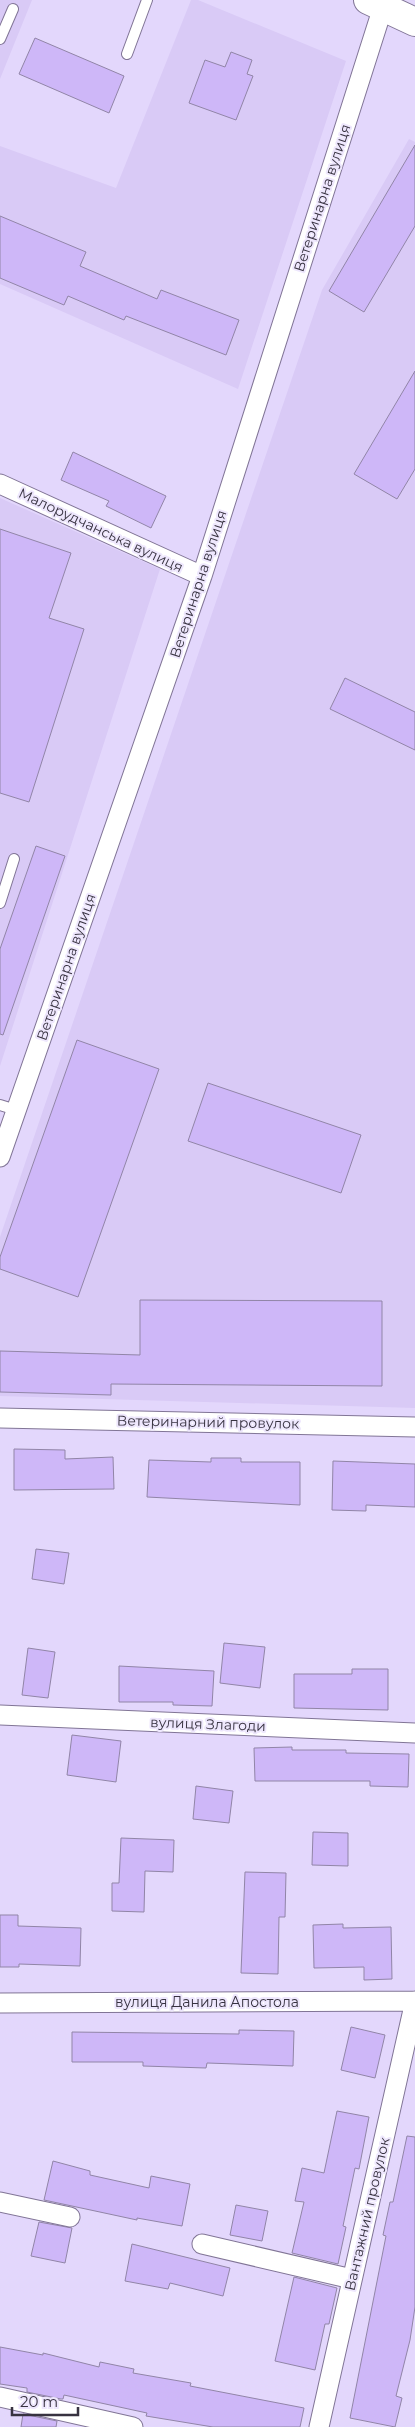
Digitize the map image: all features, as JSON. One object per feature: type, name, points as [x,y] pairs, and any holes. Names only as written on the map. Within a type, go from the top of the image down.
[{"type":"highway","points":[[378,2],[415,22]]},
{"type":"street","name":"Ветеринарна вулиця","points":[[0,1157],[8,1108],[202,576],[378,2]]},
{"type":"street","name":"Малорудчанська вулиця","points":[[0,484],[202,576]]},
{"type":"street","name":"Ветеринарний провулок","points":[[0,1418],[415,1427]]},
{"type":"street","name":"вулиця Злагоди","points":[[0,1715],[415,1732]]},
{"type":"street","name":"вулиця Данила Апостола","points":[[0,2003],[415,2001]]},
{"type":"street","name":"Вантажний провулок","points":[[319,2427],[415,2001]]},
{"type":"street","points":[[0,2202],[70,2217]]},
{"type":"street","points":[[202,2244],[352,2279]]},
{"type":"street","points":[[0,2397],[133,2427]]},
{"type":"lane","points":[[127,54],[147,0]]},
{"type":"lane","points":[[0,39],[13,9]]},
{"type":"lane","points":[[0,903],[14,858]]},
{"type":"shaded area","points":[[0,0],[32,0],[0,79]]},
{"type":"shaded area","points":[[191,0],[198,0],[346,61],[238,389],[0,284],[0,146],[116,188]]},
{"type":"shaded area","points":[[409,139],[415,142],[415,1408],[0,1396],[0,1237],[322,290]]},
{"type":"shaded area","points":[[0,498],[160,569],[0,1066]]},
{"type":"building","points":[[35,38],[124,76],[109,113],[19,74]]},
{"type":"building","points":[[231,52],[252,60],[247,74],[253,76],[236,120],[189,103],[205,60],[225,67]]},
{"type":"building","points":[[415,145],[415,226],[364,312],[329,291]]},
{"type":"building","points":[[0,216],[86,252],[80,266],[157,299],[161,290],[239,320],[226,355],[126,316],[124,320],[68,296],[64,305],[0,278]]},
{"type":"building","points":[[415,371],[415,469],[397,499],[354,474]]},
{"type":"building","points":[[73,452],[166,496],[151,528],[106,506],[109,501],[61,480]]},
{"type":"building","points":[[0,529],[71,553],[49,618],[84,629],[29,802],[0,793]]},
{"type":"building","points":[[345,678],[415,712],[415,750],[330,709]]},
{"type":"building","points":[[36,846],[65,856],[3,1035],[0,1034],[0,949]]},
{"type":"building","points":[[77,1040],[159,1069],[78,1297],[0,1269],[0,1257]]},
{"type":"building","points":[[208,1083],[361,1135],[341,1193],[188,1141]]},
{"type":"building","points":[[140,1300],[382,1301],[382,1386],[111,1384],[111,1395],[0,1392],[0,1351],[140,1355]]},
{"type":"building","points":[[14,1449],[65,1450],[65,1459],[113,1457],[114,1489],[14,1490]]},
{"type":"building","points":[[211,1458],[241,1458],[241,1462],[300,1462],[300,1505],[147,1497],[149,1460],[211,1462]]},
{"type":"building","points":[[333,1461],[415,1464],[415,1507],[366,1505],[366,1511],[332,1510]]},
{"type":"building","points":[[36,1549],[69,1553],[64,1584],[32,1579]]},
{"type":"building","points":[[224,1643],[265,1647],[260,1688],[220,1683]]},
{"type":"building","points":[[28,1648],[55,1652],[48,1698],[22,1695]]},
{"type":"building","points":[[119,1666],[214,1671],[212,1706],[173,1705],[173,1702],[119,1702]]},
{"type":"building","points":[[352,1669],[388,1669],[388,1710],[294,1708],[294,1674],[352,1674]]},
{"type":"building","points":[[72,1735],[121,1741],[116,1782],[67,1775]]},
{"type":"building","points":[[292,1747],[292,1750],[346,1750],[346,1753],[409,1754],[408,1787],[370,1786],[370,1781],[255,1781],[254,1748]]},
{"type":"building","points":[[196,1786],[233,1791],[229,1823],[193,1819]]},
{"type":"building","points":[[313,1832],[348,1833],[348,1866],[312,1865]]},
{"type":"building","points":[[121,1838],[174,1840],[173,1872],[145,1871],[144,1912],[112,1911],[112,1883],[119,1883]]},
{"type":"building","points":[[245,1872],[286,1873],[285,1917],[279,1917],[278,1974],[241,1973]]},
{"type":"building","points":[[0,1915],[18,1915],[18,1926],[81,1928],[80,1966],[19,1964],[19,1967],[0,1967]]},
{"type":"building","points":[[343,1924],[343,1928],[391,1927],[392,1979],[364,1980],[364,1967],[314,1968],[313,1925]]},
{"type":"building","points":[[351,2027],[385,2035],[375,2078],[341,2070]]},
{"type":"building","points":[[239,2030],[294,2031],[293,2066],[207,2063],[206,2068],[143,2066],[143,2062],[72,2062],[72,2032],[239,2034]]},
{"type":"building","points":[[337,2111],[369,2117],[359,2169],[355,2168],[343,2226],[346,2227],[338,2264],[292,2253],[304,2202],[295,2201],[302,2168],[324,2173]]},
{"type":"building","points":[[407,2136],[415,2137],[415,2307],[410,2340],[396,2396],[402,2398],[395,2427],[350,2418],[386,2236],[383,2235],[390,2202],[393,2202]]},
{"type":"building","points":[[53,2161],[90,2171],[90,2175],[149,2188],[151,2176],[190,2184],[182,2226],[137,2218],[137,2220],[44,2200]]},
{"type":"building","points":[[236,2205],[268,2211],[262,2241],[230,2235]]},
{"type":"building","points":[[39,2222],[72,2228],[65,2263],[31,2256]]},
{"type":"building","points":[[132,2244],[230,2268],[223,2296],[170,2283],[168,2289],[125,2281]]},
{"type":"building","points":[[294,2277],[337,2288],[329,2324],[325,2324],[315,2370],[275,2361]]},
{"type":"building","points":[[0,2347],[43,2355],[43,2353],[99,2367],[100,2362],[134,2369],[133,2373],[191,2383],[190,2386],[304,2408],[300,2427],[213,2427],[146,2416],[147,2413],[64,2395],[63,2399],[61,2399],[27,2392],[27,2388],[0,2384]]},
{"type":"building","points":[[23,2414],[57,2421],[56,2427],[21,2427]]}]
